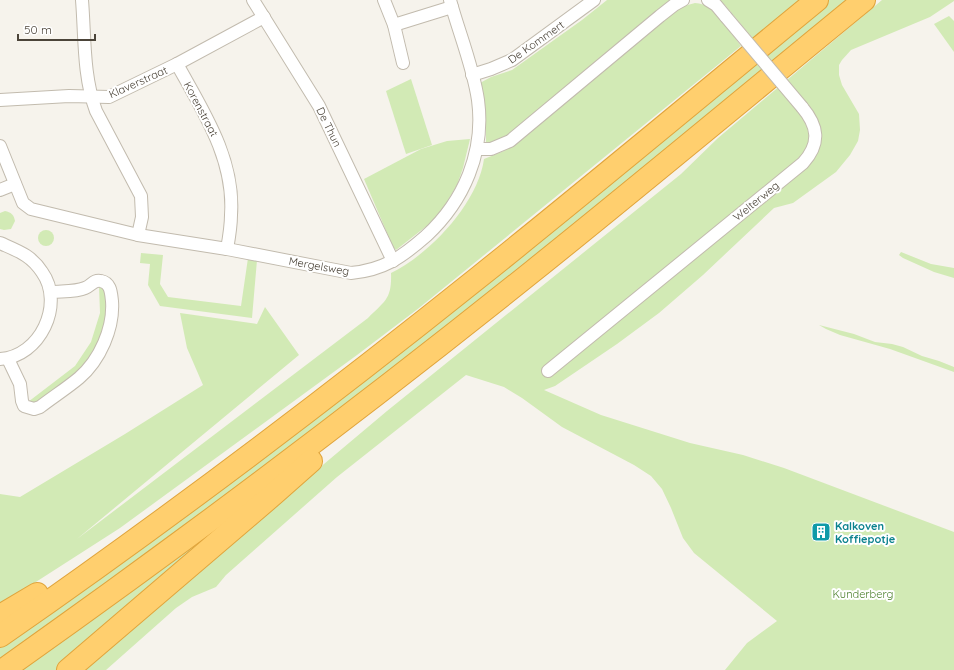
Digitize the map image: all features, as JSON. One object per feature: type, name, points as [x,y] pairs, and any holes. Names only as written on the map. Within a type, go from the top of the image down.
[{"type":"highway","points":[[0,636],[98,567],[247,457],[435,312],[817,0]]},
{"type":"highway","points":[[3,670],[193,533],[374,396],[534,270],[864,0]]},
{"type":"highway","points":[[68,670],[304,467],[374,396]]},
{"type":"highway","points":[[0,616],[39,593],[98,567]]},
{"type":"street","points":[[82,0],[90,96],[96,111],[141,196],[142,217],[138,235]]},
{"type":"street","name":"De Thun","points":[[253,0],[319,106],[393,261]]},
{"type":"street","points":[[384,0],[394,25],[403,63]]},
{"type":"street","name":"De Kommert","points":[[472,75],[512,60],[594,0]]},
{"type":"street","points":[[477,150],[491,150],[510,141],[660,16],[683,0]]},
{"type":"street","name":"Welterweg","points":[[548,371],[803,162],[813,149],[816,134],[812,121],[726,16],[716,5],[708,0]]},
{"type":"street","name":"Mergelsweg","points":[[15,184],[23,203],[30,209],[138,235],[227,249],[351,273],[366,272],[381,267],[393,261],[423,238],[447,214],[457,200],[477,150],[479,120],[478,99],[451,4],[394,25]]},
{"type":"street","name":"Klaverstraat","points":[[0,100],[69,96],[109,97],[177,64],[264,17]]},
{"type":"street","name":"Korenstraat","points":[[177,64],[209,121],[224,159],[230,189],[232,215],[227,249]]},
{"type":"street","points":[[0,146],[15,184],[0,190]]},
{"type":"street","points":[[0,243],[31,258],[43,272],[52,292],[48,319],[36,340],[25,351],[4,359],[20,384],[24,406],[34,409],[40,407],[80,378],[100,350],[105,340],[111,317],[112,298],[109,286],[101,281],[96,281],[84,289],[52,292]]},
{"type":"green space","points":[[607,0],[673,0],[514,136],[493,144],[486,143],[486,122],[480,83],[491,77],[512,70],[582,20]]},
{"type":"green space","points":[[719,0],[803,0],[754,40],[725,5]]},
{"type":"green space","points":[[826,0],[854,0],[477,310],[0,665],[0,643]]},
{"type":"green space","name":"Kunderberg","points":[[882,0],[954,1],[930,17],[851,50],[842,60],[839,65],[839,75],[842,85],[859,114],[860,130],[858,141],[850,155],[836,172],[793,203],[774,208],[703,275],[659,313],[617,344],[555,386],[544,390],[601,415],[690,443],[743,455],[784,468],[954,532],[954,670],[725,670],[747,643],[777,621],[694,553],[683,538],[662,489],[651,476],[634,465],[562,427],[504,387],[466,375],[337,477],[226,575],[216,587],[192,597],[176,608],[106,670],[79,670],[387,411],[681,174],[718,138]]},
{"type":"green space","points":[[695,3],[703,4],[716,13],[741,46],[419,308],[357,355],[120,528],[0,605],[0,494],[20,497],[203,385],[187,348],[180,313],[257,324],[265,307],[299,355],[77,539],[368,318],[383,303],[389,294],[391,273],[421,253],[436,240],[462,209],[480,176],[484,159],[504,151],[517,143],[669,14],[684,6]]},
{"type":"green space","points":[[949,16],[954,21],[954,52],[934,24]]},
{"type":"green space","points":[[411,79],[432,145],[406,154],[386,91]]},
{"type":"green space","points":[[470,139],[457,185],[445,205],[433,221],[396,250],[393,247],[364,179],[421,149],[447,141]]},
{"type":"green space","points":[[5,211],[12,214],[15,221],[11,229],[4,230],[0,229],[0,213]]},
{"type":"green space","points":[[46,230],[52,232],[54,238],[52,244],[46,246],[40,244],[38,238],[40,232]]},
{"type":"green space","points":[[901,252],[931,264],[954,268],[954,278],[934,272],[903,258],[899,255]]},
{"type":"green space","points":[[141,253],[163,255],[160,284],[168,297],[241,306],[248,258],[257,260],[252,318],[160,306],[148,285],[150,264],[140,263]]},
{"type":"green space","points":[[99,286],[105,288],[107,291],[106,328],[98,347],[85,366],[36,405],[28,402],[75,366],[91,342],[100,313]]},
{"type":"green space","points":[[819,325],[854,334],[875,342],[903,347],[922,356],[954,367],[954,372],[890,349],[840,335]]},
{"type":"green space","points":[[236,515],[62,670],[20,670]]},
{"type":"place","name":"Kalkoven Koffiepotje","points":[[821,532]]}]
